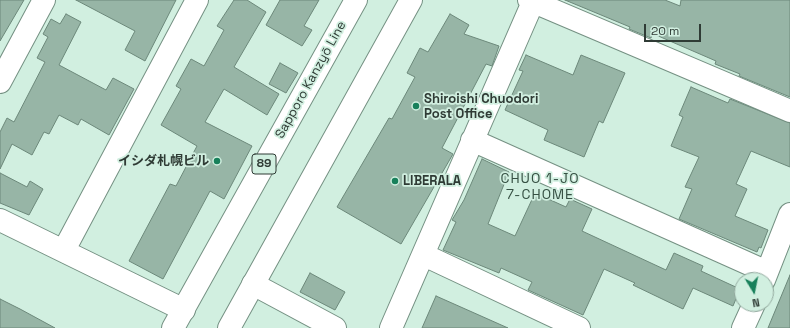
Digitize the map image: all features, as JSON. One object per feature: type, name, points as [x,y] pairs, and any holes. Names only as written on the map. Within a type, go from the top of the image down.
[{"type":"street","points":[[0,82],[44,0]]},
{"type":"street","points":[[64,250],[197,0]]},
{"type":"street","name":"Sapporo Kanzyō Line","points":[[178,319],[356,0]]},
{"type":"street","points":[[229,328],[411,0]]},
{"type":"street","points":[[391,328],[424,254],[531,1],[573,8],[790,112]]},
{"type":"street","points":[[472,140],[757,272]]},
{"type":"street","points":[[768,272],[790,214]]},
{"type":"street","points":[[0,220],[64,250],[178,319]]},
{"type":"street","points":[[424,254],[579,328]]},
{"type":"street","points":[[254,284],[335,328]]},
{"type":"street","points":[[743,328],[750,312]]},
{"type":"building","points":[[0,0],[24,0],[0,41]]},
{"type":"building","points":[[76,0],[176,0],[145,61],[125,50],[135,31]]},
{"type":"building","points":[[234,0],[247,0],[266,12],[234,67],[279,94],[267,115],[224,89],[205,122],[252,146],[224,199],[210,191],[163,279],[129,261],[170,184],[176,186],[197,146],[161,125],[181,89],[176,86],[191,59],[204,66],[224,30],[217,26]]},
{"type":"building","points":[[280,0],[319,0],[304,26],[312,30],[302,46],[266,25]]},
{"type":"building","points":[[565,0],[665,0],[680,6],[681,0],[790,0],[790,97],[739,76],[740,74],[715,64],[716,61],[656,35],[652,34],[651,38],[629,29],[630,27]]},
{"type":"building","points":[[66,14],[81,22],[59,65],[106,90],[113,78],[134,89],[109,135],[81,119],[78,125],[59,115],[49,134],[44,132],[32,155],[12,144],[0,169],[0,132],[7,118],[14,122],[45,62],[37,58],[48,37],[43,34],[51,19],[60,24]]},
{"type":"building","points":[[450,14],[469,25],[464,34],[499,46],[492,66],[486,64],[442,148],[453,154],[401,244],[337,207],[389,118],[392,119],[415,77],[407,73],[420,48],[428,52]]},
{"type":"building","points":[[526,55],[573,75],[581,55],[625,73],[603,123],[599,121],[584,157],[544,140],[548,130],[505,110],[523,71],[519,70]]},
{"type":"building","points":[[280,63],[298,73],[286,93],[269,84]]},
{"type":"building","points":[[691,87],[728,103],[730,99],[790,123],[790,167],[751,151],[736,184],[747,189],[735,216],[768,230],[761,248],[759,247],[757,252],[679,219],[692,189],[685,187],[699,157],[671,146],[683,117],[679,115]]},
{"type":"building","points":[[482,159],[509,172],[488,224],[515,236],[535,193],[566,207],[570,199],[592,209],[582,231],[666,270],[674,253],[703,266],[701,271],[734,286],[734,304],[733,306],[693,288],[683,309],[633,285],[635,283],[604,269],[583,315],[528,290],[532,282],[501,268],[499,273],[443,250],[456,222],[452,220],[464,200]]},
{"type":"building","points":[[0,173],[27,187],[30,181],[43,189],[29,215],[0,203]]},
{"type":"building","points":[[310,273],[345,292],[335,310],[300,292]]},
{"type":"building","points":[[790,275],[790,328],[768,328]]},
{"type":"building","points":[[436,296],[508,328],[422,328]]},
{"type":"building","points":[[0,299],[20,309],[55,328],[0,328]]},
{"type":"place","name":"Shiroishi Chuodori Post Office","points":[[416,106]]},
{"type":"place","name":"イシダ札幌ビル","points":[[217,161]]},
{"type":"place","name":"LIBERALA","points":[[395,181]]},
{"type":"district","name":"CHUO 1-JO 7-CHOME","points":[[540,188]]}]
